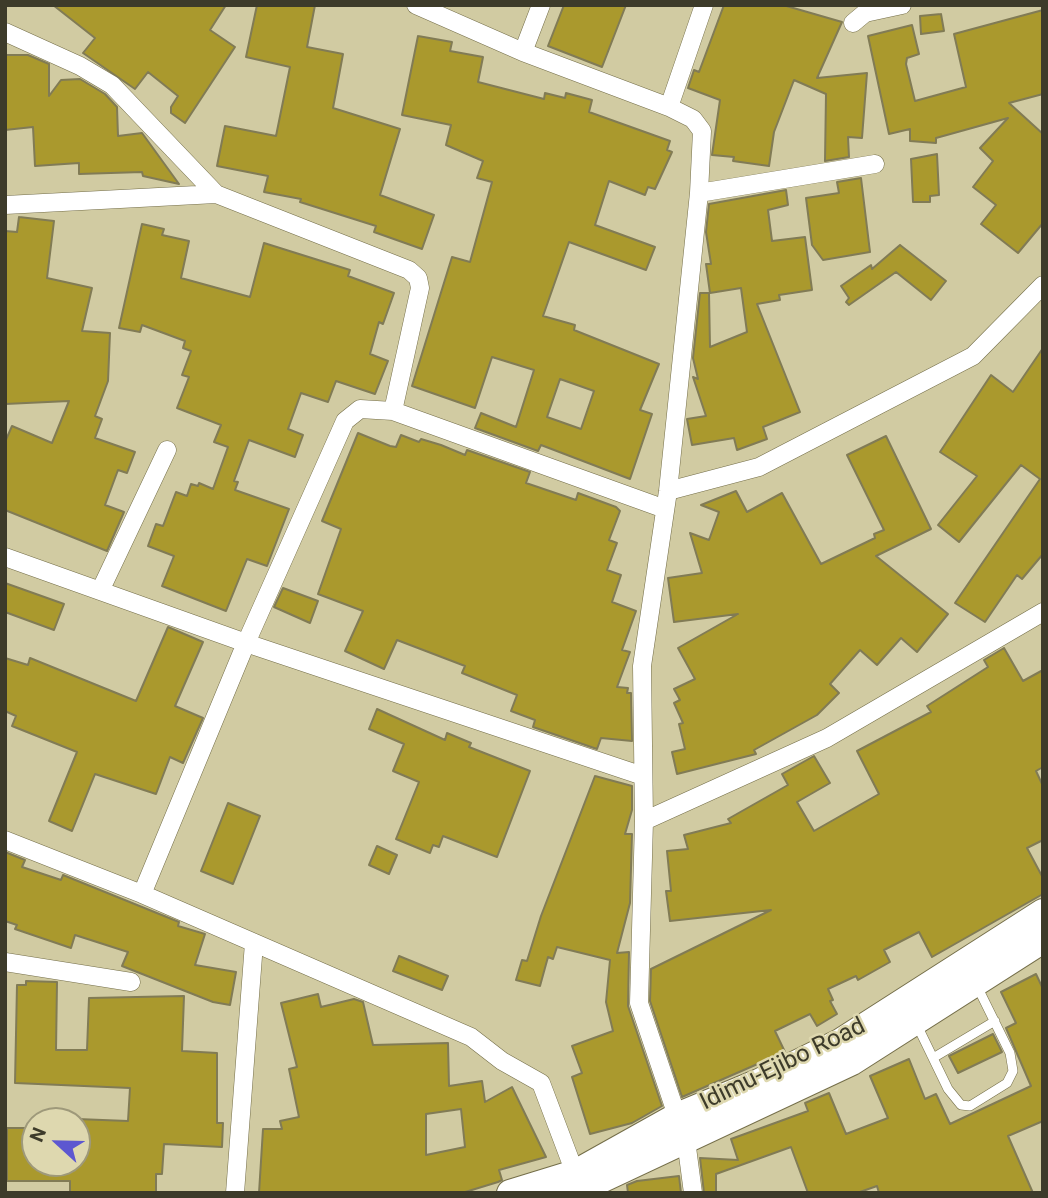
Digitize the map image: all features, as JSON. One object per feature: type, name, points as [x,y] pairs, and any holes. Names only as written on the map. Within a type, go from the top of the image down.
[{"type":"main road","name":"Idimu-Ejibo Road","points":[[510,1193],[574,1183],[682,1128],[759,1082],[840,1042],[1043,912]]},
{"type":"main road","name":"Idimu-Ejibo Road","points":[[682,1128],[852,1062],[1043,940]]},
{"type":"street","points":[[416,5],[523,52],[669,107],[693,119],[702,131],[699,193],[667,500],[642,666],[644,821],[639,1003],[682,1128],[693,1193]]},
{"type":"street","points":[[523,52],[541,5]]},
{"type":"street","points":[[669,107],[704,5]]},
{"type":"street","points":[[853,23],[865,13],[902,5]]},
{"type":"street","points":[[5,32],[80,66],[112,85],[216,194]]},
{"type":"street","points":[[699,193],[875,164]]},
{"type":"street","points":[[5,205],[216,194],[409,270],[418,278],[420,288],[393,411]]},
{"type":"street","points":[[142,894],[246,643],[345,421],[360,409],[393,411],[667,500],[759,467],[973,356],[1043,285]]},
{"type":"street","points":[[101,589],[167,450]]},
{"type":"street","points":[[5,557],[101,589],[246,643],[643,776]]},
{"type":"street","points":[[644,821],[827,738],[1043,612]]},
{"type":"street","points":[[5,840],[142,894],[471,1037],[502,1062],[541,1083],[574,1183]]},
{"type":"street","points":[[235,1193],[254,943]]},
{"type":"street","points":[[5,962],[131,982]]},
{"type":"lane","points":[[915,1022],[955,1100],[970,1106],[1007,1083],[1013,1071],[1010,1053],[976,984]]},
{"type":"lane","points":[[933,1058],[995,1021]]},
{"type":"building","points":[[53,5],[226,5],[210,30],[235,47],[185,123],[171,113],[171,107],[178,96],[148,72],[135,89],[83,53],[95,38]]},
{"type":"building","points":[[257,5],[315,5],[307,47],[343,54],[333,108],[400,129],[380,195],[434,215],[422,249],[374,232],[376,226],[300,202],[301,199],[264,192],[268,176],[217,166],[225,126],[276,136],[290,67],[246,57]]},
{"type":"building","points":[[564,5],[626,5],[602,67],[548,46]]},
{"type":"building","points":[[724,5],[783,5],[842,22],[817,78],[867,73],[862,138],[848,137],[849,157],[825,161],[826,94],[794,80],[774,132],[769,166],[733,161],[734,157],[712,155],[720,100],[688,88],[694,70],[699,72]]},
{"type":"building","points":[[1043,10],[1043,94],[1009,103],[1043,134],[1043,223],[1018,253],[981,224],[996,205],[973,187],[993,161],[980,148],[1008,118],[936,138],[936,143],[910,141],[910,129],[889,134],[868,36],[912,25],[919,54],[907,58],[906,64],[915,101],[966,87],[954,34]]},
{"type":"building","points":[[941,14],[944,31],[921,34],[920,16]]},
{"type":"building","points":[[418,36],[452,42],[450,51],[483,57],[478,82],[544,99],[545,93],[565,98],[566,93],[592,100],[589,112],[670,141],[667,150],[672,152],[655,189],[648,187],[645,195],[609,181],[595,225],[655,247],[646,270],[569,242],[543,316],[575,325],[574,330],[659,364],[640,410],[652,414],[630,479],[541,445],[538,451],[475,428],[481,413],[516,427],[534,370],[492,357],[475,408],[412,386],[452,257],[470,262],[492,182],[477,178],[483,161],[446,145],[451,125],[402,115]],"holes":[[[560,379],[594,391],[581,429],[547,417]]]},
{"type":"building","points":[[5,55],[28,55],[49,64],[49,96],[61,80],[80,79],[105,94],[117,107],[118,136],[142,133],[179,184],[143,176],[142,172],[79,174],[79,163],[35,166],[33,127],[5,130]]},
{"type":"building","points":[[937,154],[939,195],[930,196],[930,202],[913,202],[911,159]]},
{"type":"building","points":[[861,178],[870,252],[823,260],[812,245],[806,198],[839,193],[837,182]]},
{"type":"building","points":[[786,190],[788,205],[768,210],[772,241],[805,237],[812,290],[779,295],[780,300],[757,304],[800,412],[763,427],[767,439],[737,450],[734,438],[692,445],[687,419],[706,416],[693,377],[698,379],[693,358],[700,293],[709,293],[710,347],[747,332],[741,288],[710,293],[706,264],[711,264],[706,232],[709,204]]},
{"type":"building","points":[[19,217],[54,221],[47,278],[92,288],[82,331],[110,333],[108,381],[95,416],[102,419],[95,438],[135,452],[127,473],[118,470],[105,505],[124,512],[107,551],[5,510],[5,442],[12,426],[52,443],[69,401],[5,404],[5,231],[17,232]]},
{"type":"building","points":[[142,224],[164,229],[162,235],[189,241],[181,278],[250,297],[264,243],[350,270],[348,276],[394,293],[383,324],[379,322],[370,354],[388,361],[375,394],[336,381],[328,402],[301,393],[288,429],[303,435],[295,457],[249,440],[234,481],[238,482],[235,490],[289,509],[267,566],[247,559],[226,611],[162,586],[174,556],[148,546],[156,524],[163,526],[176,492],[187,496],[191,484],[198,486],[199,483],[213,489],[228,447],[214,442],[221,425],[177,408],[189,377],[182,375],[191,351],[183,348],[185,341],[142,325],[140,332],[119,328]]},
{"type":"building","points":[[900,245],[946,281],[931,300],[896,272],[849,305],[846,302],[849,298],[841,286],[871,265],[872,269]]},
{"type":"building","points":[[1043,348],[1043,554],[1022,579],[1017,575],[985,622],[955,603],[1040,479],[1021,465],[959,542],[938,525],[977,476],[940,452],[991,375],[1013,392]]},
{"type":"building","points":[[358,433],[396,447],[401,435],[419,442],[421,439],[441,445],[465,455],[467,450],[530,472],[526,483],[576,500],[578,493],[616,507],[620,511],[609,540],[617,543],[607,570],[621,575],[612,602],[636,611],[622,650],[630,652],[617,687],[628,688],[627,693],[631,693],[632,741],[601,738],[597,749],[533,727],[535,720],[511,711],[517,695],[462,673],[465,666],[397,640],[384,669],[345,651],[363,611],[318,594],[341,529],[322,521]]},
{"type":"building","points":[[886,436],[931,529],[876,556],[948,614],[917,652],[901,638],[877,665],[860,650],[830,684],[839,693],[817,715],[754,750],[756,754],[677,774],[672,752],[685,749],[679,724],[683,723],[674,703],[680,700],[674,689],[695,679],[678,648],[738,614],[674,622],[668,578],[702,573],[690,533],[709,540],[719,512],[701,505],[736,491],[747,512],[782,493],[821,564],[875,538],[874,534],[884,530],[847,455]]},
{"type":"building","points":[[5,583],[64,604],[54,630],[5,612]]},
{"type":"building","points":[[283,588],[318,601],[310,623],[274,607]]},
{"type":"building","points":[[168,627],[203,642],[175,706],[203,718],[183,763],[170,757],[156,794],[95,774],[72,831],[49,821],[77,752],[12,726],[16,716],[5,711],[5,658],[28,665],[30,658],[136,701]]},
{"type":"building","points":[[1004,648],[1023,681],[1043,670],[1043,767],[1036,771],[1043,786],[1043,840],[1027,848],[1043,878],[1043,894],[932,957],[919,932],[884,950],[890,962],[858,980],[856,976],[828,989],[833,1000],[830,1001],[837,1014],[817,1026],[810,1014],[775,1031],[785,1052],[682,1097],[650,1001],[651,969],[771,910],[670,921],[666,891],[671,891],[667,851],[688,849],[684,835],[731,823],[728,819],[788,785],[782,774],[814,756],[830,783],[797,802],[814,831],[879,794],[857,751],[931,712],[927,706],[988,667],[984,660]]},
{"type":"building","points":[[377,709],[445,740],[447,733],[471,743],[469,747],[530,771],[497,857],[443,836],[439,847],[433,845],[430,853],[396,839],[419,782],[393,771],[404,744],[369,729]]},
{"type":"building","points":[[595,776],[632,786],[632,810],[625,834],[632,834],[630,903],[617,953],[629,952],[628,1006],[662,1106],[632,1123],[590,1134],[572,1077],[582,1073],[572,1046],[613,1031],[606,1002],[610,960],[557,947],[553,959],[548,957],[540,986],[516,980],[522,960],[527,961],[541,916]]},
{"type":"building","points":[[228,803],[260,816],[233,884],[201,871]]},
{"type":"building","points":[[377,846],[397,855],[389,874],[369,865]]},
{"type":"building","points":[[5,852],[25,860],[22,867],[61,880],[63,875],[179,922],[178,926],[205,934],[195,965],[236,972],[230,1005],[213,1002],[122,966],[128,952],[75,935],[71,948],[15,929],[17,925],[5,921]]},
{"type":"building","points":[[399,956],[448,976],[442,990],[393,971]]},
{"type":"building","points":[[1036,974],[1043,989],[1043,1121],[1008,1136],[1033,1193],[879,1193],[877,1186],[857,1193],[808,1193],[791,1147],[716,1174],[716,1193],[704,1193],[700,1158],[738,1160],[731,1139],[808,1111],[805,1103],[829,1093],[846,1134],[888,1118],[870,1076],[909,1059],[925,1099],[936,1094],[950,1124],[1031,1086],[1006,1028],[1016,1023],[1001,992]]},
{"type":"building","points":[[26,981],[57,982],[56,1050],[87,1050],[89,998],[184,996],[182,1051],[217,1053],[217,1123],[223,1123],[222,1147],[164,1144],[162,1174],[156,1174],[156,1193],[70,1193],[70,1181],[7,1181],[7,1128],[21,1128],[21,1177],[91,1177],[91,1120],[128,1121],[130,1088],[15,1083],[17,985],[26,985]]},
{"type":"building","points":[[318,994],[321,1007],[354,999],[363,1002],[373,1045],[448,1043],[449,1086],[482,1081],[485,1102],[512,1087],[546,1157],[499,1170],[502,1180],[462,1193],[259,1193],[263,1129],[282,1129],[280,1121],[299,1117],[289,1069],[297,1067],[281,1003]],"holes":[[[461,1109],[465,1147],[426,1155],[426,1114]]]},
{"type":"building","points":[[993,1034],[1002,1052],[958,1073],[949,1056]]},
{"type":"building","points":[[679,1176],[681,1193],[628,1193],[627,1185],[637,1181]]}]
